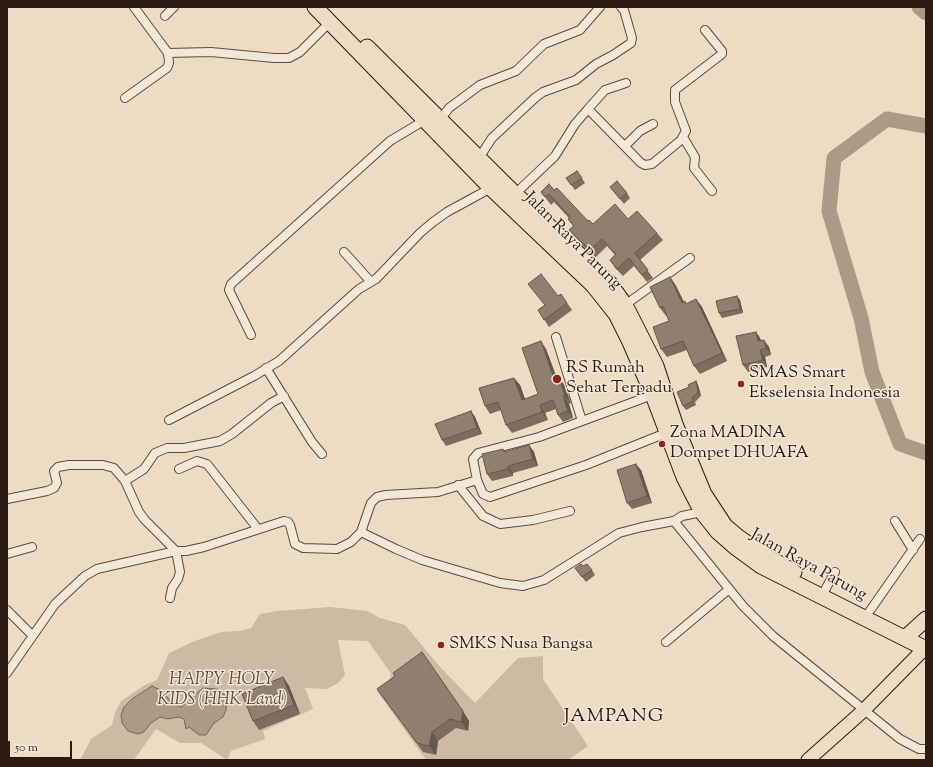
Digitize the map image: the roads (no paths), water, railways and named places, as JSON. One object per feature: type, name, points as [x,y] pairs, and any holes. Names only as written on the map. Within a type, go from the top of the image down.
[{"type":"highway","name":"Jalan Raya Parung","points":[[315,7],[323,29],[479,158],[605,279],[626,305],[656,366],[658,393],[666,433],[684,477],[702,512],[718,532],[761,566],[920,642]]},
{"type":"highway","name":"Jalan Raya Parung","points":[[329,7],[432,120],[481,194],[593,285],[616,314],[658,393],[704,494],[725,526],[761,553],[825,590],[870,612],[920,642]]},
{"type":"highway","points":[[920,642],[926,619]]},
{"type":"main road","points":[[811,759],[880,694],[920,642]]},
{"type":"street","points":[[125,98],[167,68],[169,63],[168,53],[134,7]]},
{"type":"street","points":[[165,16],[174,7]]},
{"type":"street","points":[[251,335],[229,290],[231,284],[390,141],[432,120],[480,85],[516,71],[544,44],[580,30],[600,7]]},
{"type":"street","points":[[479,158],[492,138],[536,96],[542,92],[576,80],[596,64],[631,43],[632,38],[624,10],[621,7]]},
{"type":"street","points":[[168,53],[211,52],[289,58],[298,54],[323,29]]},
{"type":"street","points":[[588,109],[641,163],[649,165],[652,164],[683,137],[685,127],[674,102],[675,90],[722,54],[722,51],[705,30]]},
{"type":"street","points":[[515,194],[555,156],[575,124],[605,90],[626,83]]},
{"type":"street","points":[[625,146],[640,131],[653,124]]},
{"type":"street","points":[[683,137],[695,157],[694,168],[712,190]]},
{"type":"street","points":[[169,420],[266,368],[296,346],[359,289],[376,279],[420,233],[448,212],[481,194]]},
{"type":"street","points":[[344,252],[371,282]]},
{"type":"street","points":[[626,305],[690,258]]},
{"type":"street","points":[[556,338],[582,421]]},
{"type":"street","points":[[266,368],[312,442],[322,454]]},
{"type":"street","points":[[658,393],[539,437],[478,453],[473,459],[477,480],[483,494],[490,497],[586,465],[666,433]]},
{"type":"street","points":[[125,481],[144,469],[154,453],[168,448],[184,448],[220,441],[284,396]]},
{"type":"street","points":[[179,469],[197,461],[207,464],[258,530]]},
{"type":"street","points":[[7,499],[52,489],[58,483],[55,469],[69,465],[112,467],[125,481],[142,516],[176,551],[180,572],[178,579],[172,588],[170,598]]},
{"type":"street","points":[[7,673],[55,604],[85,576],[97,569],[176,551],[186,551],[204,547],[286,521],[290,526],[295,544],[303,548],[338,549],[351,542],[361,532],[371,503],[377,497],[386,495],[423,494],[477,480]]},
{"type":"street","points":[[458,485],[484,516],[500,524],[533,520],[570,510]]},
{"type":"street","points":[[361,532],[422,560],[500,583],[523,586],[544,580],[619,533],[702,512]]},
{"type":"street","points":[[678,519],[728,590],[773,636],[865,709],[900,739],[919,749],[926,749]]},
{"type":"street","points":[[896,521],[913,550]]},
{"type":"street","points":[[870,612],[920,539]]},
{"type":"street","points":[[7,554],[32,547]]},
{"type":"street","points":[[825,590],[835,572]]},
{"type":"street","points":[[666,642],[728,590]]},
{"type":"street","points":[[7,610],[32,635]]},
{"type":"waterway","points":[[919,7],[926,13]]},
{"type":"waterway","points":[[926,126],[887,119],[834,158],[829,211],[861,318],[872,372],[900,444],[926,453]]},
{"type":"place","name":"RS Rumah Sehat Terpadu","points":[[557,379]]},
{"type":"place","name":"SMAS Smart Ekselensia Indonesia","points":[[741,384]]},
{"type":"place","name":"Zona MADINA Dompet DHUAFA","points":[[662,444]]},
{"type":"place","name":"SMKS Nusa Bangsa","points":[[441,645]]},
{"type":"district","name":"JAMPANG","points":[[614,718]]},
{"type":"park label","name":"HAPPY HOLY KIDS (HHK Land)","points":[[222,691]]}]
